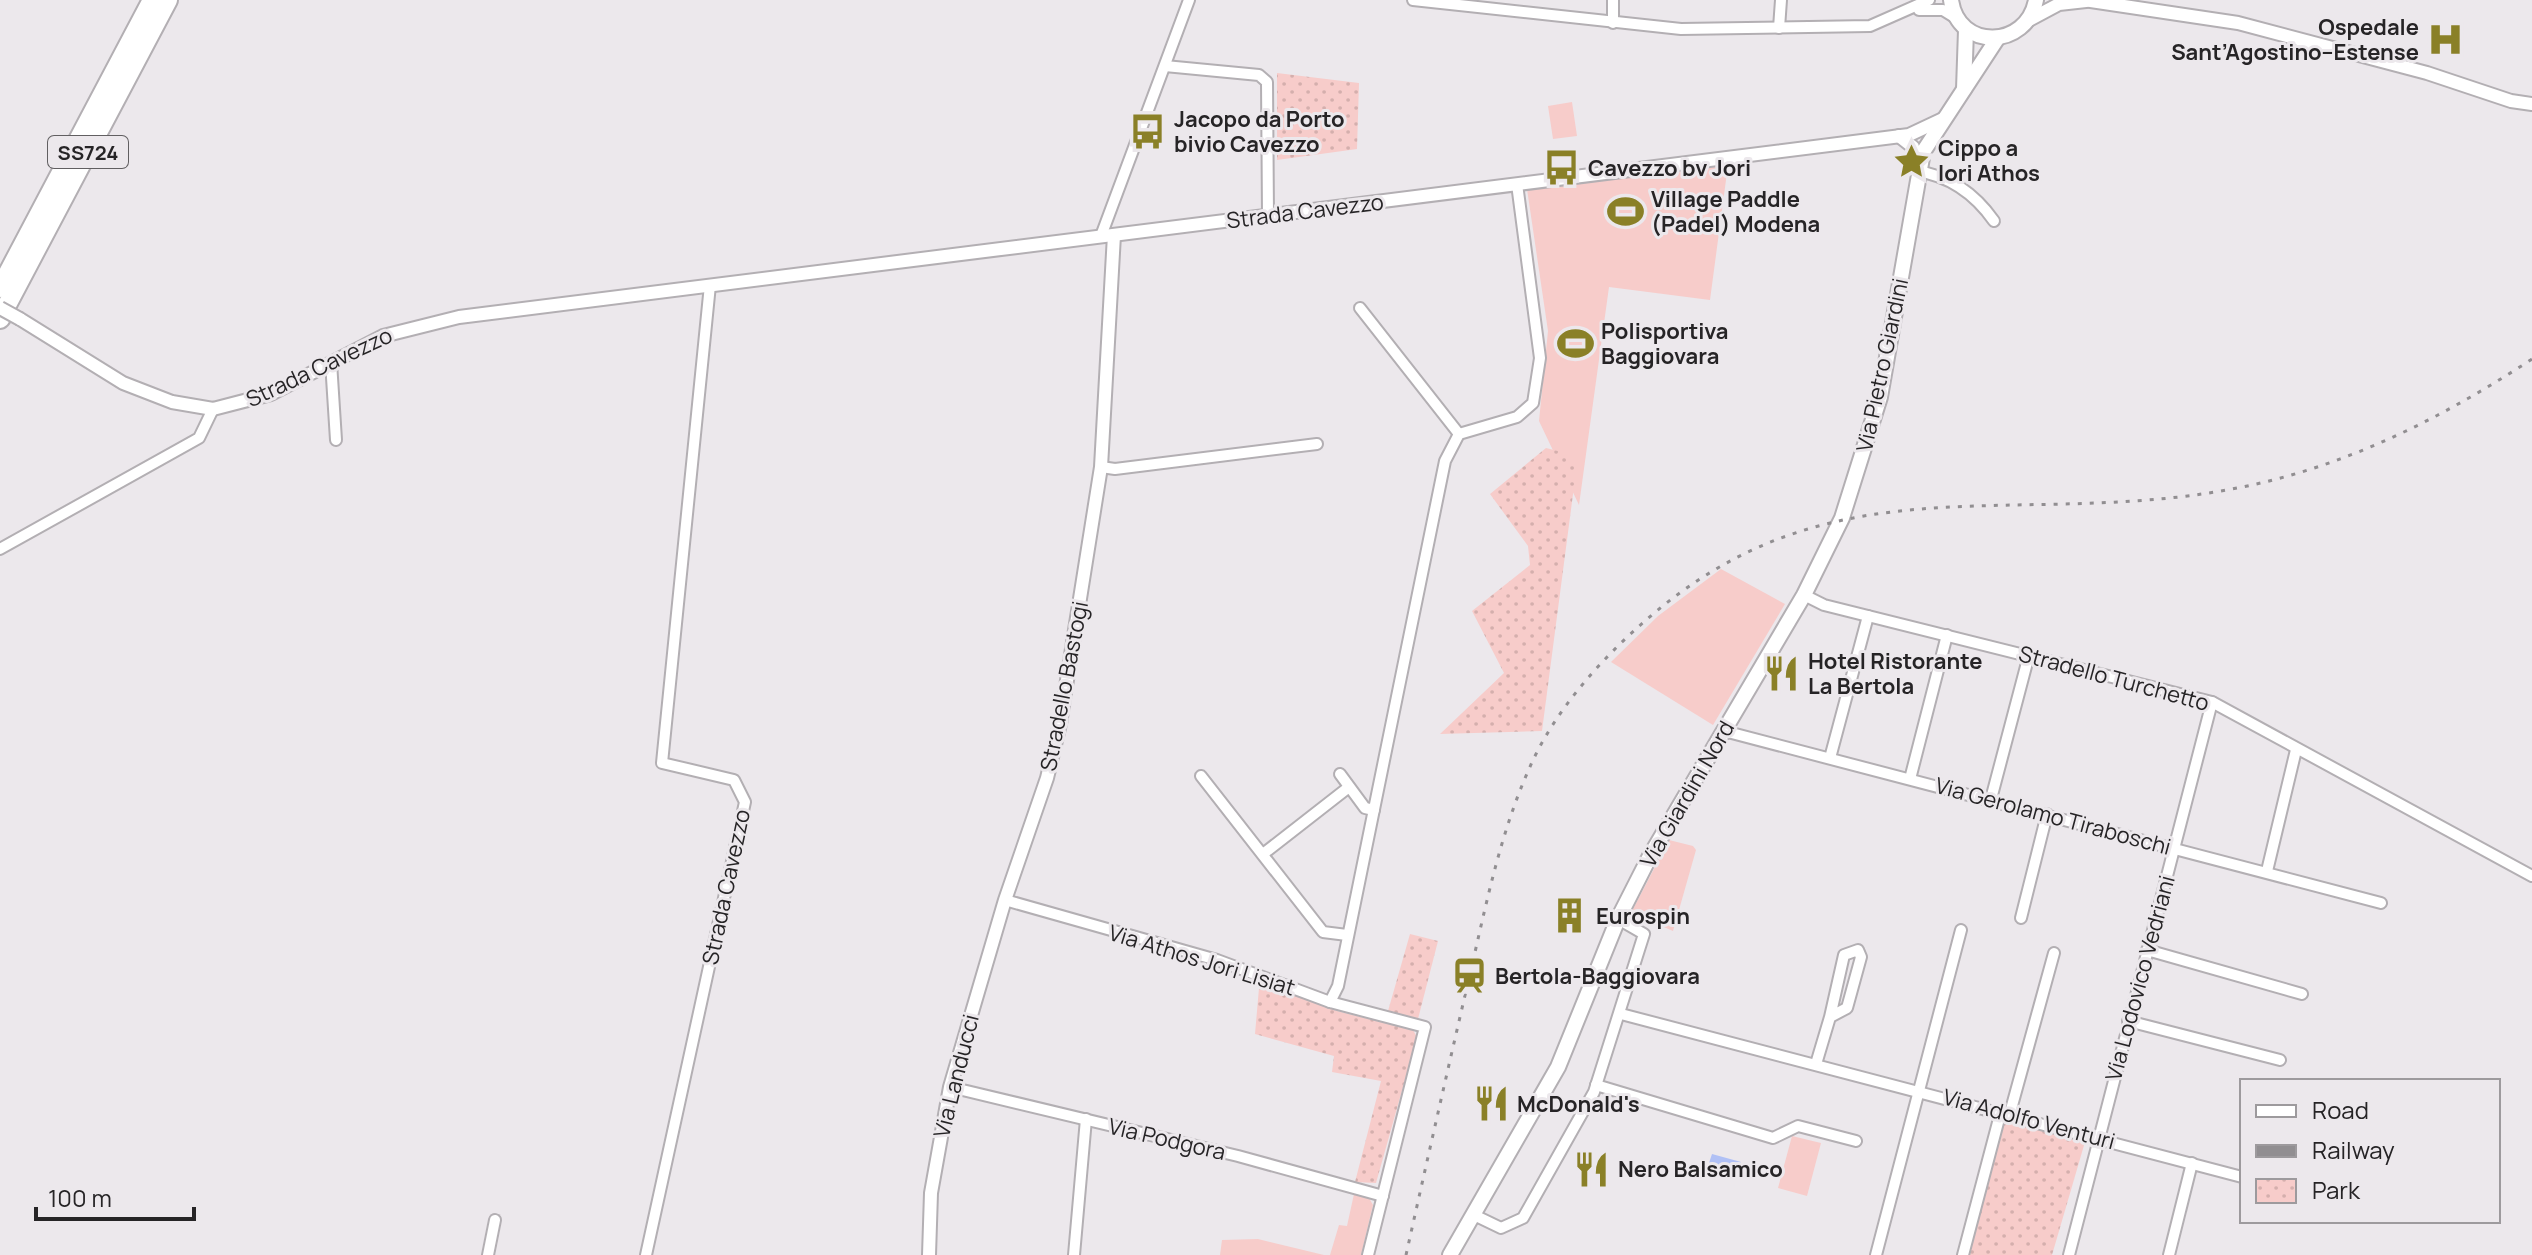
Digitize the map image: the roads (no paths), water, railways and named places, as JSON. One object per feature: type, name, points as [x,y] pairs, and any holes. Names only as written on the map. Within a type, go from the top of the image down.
[{"type":"highway","name":"SS724","points":[[2,307],[152,0]]},
{"type":"highway","name":"SS724","points":[[2,307],[168,0]]},
{"type":"main road","points":[[1951,0],[1961,24],[1963,93]]},
{"type":"main road","points":[[2029,20],[2036,0]]},
{"type":"main road","name":"Via Pietro Giardini","points":[[1804,595],[1842,518],[1862,464],[1891,339],[1917,171],[1930,136],[1946,118],[1997,39],[2010,36],[2029,20]]},
{"type":"main road","points":[[1961,24],[1982,38],[1997,39]]},
{"type":"main road","name":"Via Giardini Nord","points":[[1450,1255],[1558,1067],[1618,919],[1668,823],[1804,595]]},
{"type":"street","points":[[1108,235],[1189,0]]},
{"type":"street","points":[[1413,0],[1681,29],[1870,26],[1929,0]]},
{"type":"street","points":[[1613,0],[1613,23]]},
{"type":"street","points":[[1779,28],[1781,0]]},
{"type":"street","points":[[2029,20],[2059,4],[2085,0],[2238,23],[2427,73],[2511,101],[2532,104]]},
{"type":"street","points":[[1897,16],[1931,8],[1961,24]]},
{"type":"street","points":[[1165,66],[1259,75],[1267,82],[1268,215]]},
{"type":"street","name":"Strada Cavezzo","points":[[2,307],[123,383],[172,402],[213,409],[271,394],[383,336],[432,321],[1899,136],[1923,131],[1946,118]]},
{"type":"street","points":[[1899,136],[1913,147],[1917,171],[1939,175],[1963,189],[1994,221]]},
{"type":"street","points":[[1330,1002],[1338,986],[1445,461],[1459,434],[1517,417],[1533,403],[1540,358],[1517,184]]},
{"type":"street","name":"Stradello Bastogi","points":[[1005,900],[1047,778],[1060,724],[1101,467],[1108,235]]},
{"type":"street","name":"Strada Cavezzo","points":[[646,1255],[745,802],[734,780],[662,763],[710,285]]},
{"type":"street","points":[[1360,308],[1459,434]]},
{"type":"street","points":[[331,362],[336,440]]},
{"type":"street","points":[[0,549],[199,438],[213,409]]},
{"type":"street","points":[[1101,467],[1115,469],[1317,444]]},
{"type":"street","name":"Stradello Turchetto","points":[[1804,595],[1824,605],[2212,702],[2532,876]]},
{"type":"street","points":[[1830,758],[1868,616]]},
{"type":"street","points":[[1910,779],[1947,635]]},
{"type":"street","points":[[1991,799],[2029,655]]},
{"type":"street","name":"Via Lodovico Vedriani","points":[[2069,1255],[2212,702]]},
{"type":"street","name":"Via Gerolamo Tiraboschi","points":[[1724,731],[2381,903]]},
{"type":"street","points":[[2267,871],[2296,750]]},
{"type":"street","points":[[1340,774],[1365,808],[1374,810]]},
{"type":"street","points":[[1201,776],[1323,932],[1347,935]]},
{"type":"street","points":[[1263,854],[1349,787]]},
{"type":"street","points":[[2021,918],[2047,814]]},
{"type":"street","name":"Via Athos Jori Lisiat","points":[[1005,900],[1217,960],[1330,1002],[1425,1027],[1383,1196]]},
{"type":"street","name":"Via Landucci","points":[[929,1255],[931,1193],[950,1087],[1005,900]]},
{"type":"street","points":[[1474,1215],[1501,1228],[1523,1218],[1596,1085],[1644,934],[1618,919]]},
{"type":"street","points":[[1876,1255],[1961,930]]},
{"type":"street","points":[[1816,1064],[1844,955],[1858,950],[1861,957],[1848,1006],[1843,1013],[1830,1017]]},
{"type":"street","points":[[2147,950],[2302,994]]},
{"type":"street","points":[[1963,1255],[2054,953]]},
{"type":"street","name":"Via Adolfo Venturi","points":[[1621,1014],[2098,1136],[2240,1176]]},
{"type":"street","points":[[2128,1021],[2280,1060]]},
{"type":"street","points":[[1596,1085],[1773,1138],[1798,1126],[1856,1141]]},
{"type":"street","name":"Via Podgora","points":[[950,1087],[1383,1196]]},
{"type":"street","points":[[1074,1255],[1086,1119]]},
{"type":"street","points":[[2169,1255],[2192,1163]]},
{"type":"street","points":[[1368,1255],[1383,1196]]},
{"type":"street","points":[[488,1255],[495,1220]]},
{"type":"water","points":[[1712,1154],[1741,1162],[1737,1177],[1707,1169]]},
{"type":"railway","points":[[1406,1255],[1488,896],[1519,794],[1539,748],[1564,708],[1594,671],[1645,621],[1715,570],[1785,537],[1855,518],[1927,508],[2152,500],[2232,489],[2312,469],[2426,421],[2532,359]]},
{"type":"place","name":"Ospedale Sant’Agostino–Estense","points":[[2445,40]]},
{"type":"place","name":"Jacopo da Porto bivio Cavezzo","points":[[1148,132]]},
{"type":"place","name":"Cippo a Iori Athos","points":[[1912,161]]},
{"type":"place","name":"Cavezzo bv Jori","points":[[1562,168]]},
{"type":"place","name":"Village Paddle (Padel) Modena","points":[[1625,212]]},
{"type":"place","name":"Polisportiva Baggiovara","points":[[1575,344]]},
{"type":"place","name":"Hotel Ristorante La Bertola","points":[[1782,674]]},
{"type":"place","name":"Eurospin","points":[[1570,916]]},
{"type":"place","name":"Bertola-Baggiovara","points":[[1469,976]]},
{"type":"place","name":"McDonald's","points":[[1491,1104]]},
{"type":"place","name":"Nero Balsamico","points":[[1592,1169]]}]
